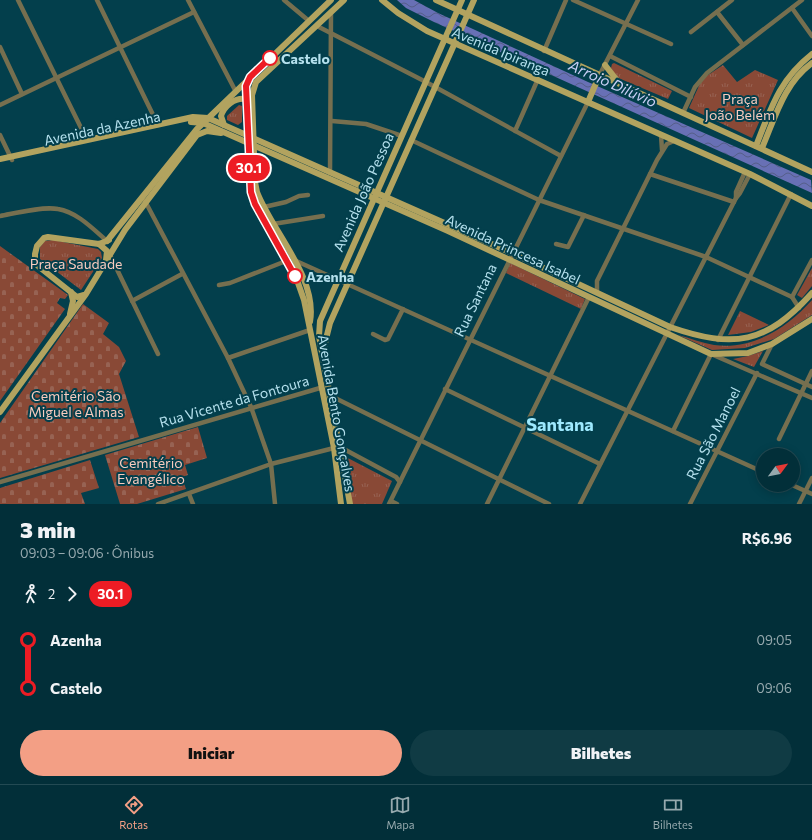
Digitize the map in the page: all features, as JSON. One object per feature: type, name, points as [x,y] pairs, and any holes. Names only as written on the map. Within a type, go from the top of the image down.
[{"type":"main road","points":[[0,412],[86,294],[144,199],[205,120],[331,0]]},
{"type":"main road","points":[[317,26],[344,0]]},
{"type":"main road","name":"Avenida Ipiranga","points":[[382,0],[415,25],[455,44],[589,99],[661,135],[791,194],[812,206]]},
{"type":"main road","name":"Avenida Ipiranga","points":[[436,0],[457,11],[465,19],[544,51],[599,78],[620,85],[812,172]]},
{"type":"main road","name":"Avenida João Pessoa","points":[[323,353],[319,331],[322,315],[462,0]]},
{"type":"main road","name":"Avenida João Pessoa","points":[[323,353],[324,342],[330,323],[474,0]]},
{"type":"main road","name":"Avenida Bento Gonçalves","points":[[310,328],[312,304],[304,279],[290,260],[255,204],[251,192],[250,137],[252,95],[256,82],[317,26]]},
{"type":"main road","points":[[759,147],[778,93],[790,74],[812,54]]},
{"type":"main road","points":[[759,147],[796,76],[812,63]]},
{"type":"main road","points":[[606,64],[620,85]]},
{"type":"main road","name":"Avenida Bento Gonçalves","points":[[250,77],[246,86],[246,99],[250,137]]},
{"type":"main road","name":"Rua Santana","points":[[589,99],[599,78]]},
{"type":"main road","points":[[224,125],[221,116],[225,109],[237,99],[246,99]]},
{"type":"main road","name":"Avenida da Azenha","points":[[0,163],[11,158],[86,140],[192,117],[205,120]]},
{"type":"main road","name":"Avenida da Azenha","points":[[0,159],[193,121],[205,120]]},
{"type":"main road","name":"Avenida Princesa Isabel","points":[[205,120],[224,125],[375,195]]},
{"type":"main road","name":"Avenida Princesa Isabel","points":[[205,120],[250,144],[512,253],[670,327],[718,340]]},
{"type":"main road","points":[[107,241],[144,199],[197,134],[207,131],[227,133]]},
{"type":"main road","name":"Avenida Bento Gonçalves","points":[[250,144],[254,182],[264,207],[290,260],[297,280],[310,328],[320,388],[337,448],[350,504]]},
{"type":"main road","name":"Avenida Princesa Isabel","points":[[385,199],[711,354]]},
{"type":"main road","points":[[86,294],[79,297],[38,266],[35,254],[37,246],[44,238],[53,236],[99,244],[125,230]]},
{"type":"main road","points":[[99,244],[107,251],[104,265]]},
{"type":"main road","points":[[70,315],[73,301],[71,292]]},
{"type":"main road","points":[[718,340],[744,339],[772,329],[798,308],[812,293]]},
{"type":"main road","points":[[312,304],[316,311],[322,315]]},
{"type":"main road","points":[[711,354],[748,352],[772,344],[812,319]]},
{"type":"main road","name":"Avenida Bento Gonçalves","points":[[323,353],[331,396],[341,504]]},
{"type":"street","points":[[18,0],[86,140]]},
{"type":"street","points":[[97,0],[158,125]]},
{"type":"street","points":[[188,0],[235,90]]},
{"type":"street","points":[[284,0],[309,21]]},
{"type":"street","points":[[544,51],[566,0]]},
{"type":"street","points":[[573,0],[671,44]]},
{"type":"street","name":"Rua Santana","points":[[599,78],[638,0]]},
{"type":"street","points":[[691,32],[732,0]]},
{"type":"street","points":[[683,113],[702,78],[802,0]]},
{"type":"street","points":[[792,8],[812,36]]},
{"type":"street","points":[[0,105],[194,12]]},
{"type":"street","points":[[717,12],[744,45]]},
{"type":"street","points":[[330,173],[332,121],[331,13]]},
{"type":"street","points":[[317,26],[426,82],[561,156]]},
{"type":"street","points":[[0,47],[22,94]]},
{"type":"street","points":[[610,56],[691,97]]},
{"type":"street","points":[[606,64],[618,60]]},
{"type":"street","points":[[516,131],[538,79]]},
{"type":"street","name":"Rua Santana","points":[[390,502],[589,99]]},
{"type":"street","points":[[332,121],[366,124],[402,136]]},
{"type":"street","points":[[0,135],[11,158]]},
{"type":"street","points":[[661,135],[662,150]]},
{"type":"street","points":[[411,140],[539,200],[706,257],[792,296],[798,308]]},
{"type":"street","points":[[597,292],[597,281],[662,150],[667,144],[674,141]]},
{"type":"street","points":[[580,504],[735,200],[740,193],[747,173]]},
{"type":"street","points":[[650,174],[735,200]]},
{"type":"street","points":[[718,340],[791,194]]},
{"type":"street","points":[[264,207],[286,202],[299,196],[308,195]]},
{"type":"street","points":[[144,199],[160,225],[182,274],[228,358],[250,407],[271,464],[275,504]]},
{"type":"street","points":[[0,216],[58,208],[78,218],[107,241]]},
{"type":"street","points":[[556,244],[568,247],[584,215]]},
{"type":"street","points":[[273,224],[323,216]]},
{"type":"street","points":[[110,255],[158,354]]},
{"type":"street","points":[[219,285],[230,283],[290,260],[348,283],[756,469]]},
{"type":"street","points":[[792,296],[812,260]]},
{"type":"street","points":[[132,301],[182,274]]},
{"type":"street","points":[[586,287],[597,281]]},
{"type":"street","points":[[487,504],[589,297]]},
{"type":"street","points":[[373,334],[385,340],[388,339],[403,309]]},
{"type":"street","points":[[228,358],[310,328]]},
{"type":"street","points":[[772,344],[762,364],[812,387]]},
{"type":"street","points":[[673,431],[711,354]]},
{"type":"street","name":"Avenida Princesa Isabel","points":[[711,354],[812,398]]},
{"type":"street","points":[[779,439],[812,371]]},
{"type":"street","name":"Rua São Manoel","points":[[690,504],[757,373]]},
{"type":"street","name":"Rua Vicente da Fontoura","points":[[0,482],[250,407],[320,388],[331,396],[549,504]]},
{"type":"street","points":[[445,389],[600,464]]},
{"type":"street","points":[[158,504],[271,464],[337,448],[396,477],[400,482]]},
{"type":"street","points":[[396,477],[402,477]]},
{"type":"street","points":[[799,504],[812,478]]},
{"type":"street","points":[[800,489],[812,494]]},
{"type":"street","points":[[189,494],[193,504]]},
{"type":"street","points":[[390,502],[397,504]]},
{"type":"green space","points":[[614,63],[672,91],[668,99],[616,77],[611,68],[612,64]]},
{"type":"green space","name":"Praça João Belém","points":[[723,65],[737,82],[755,70],[778,80],[752,138],[689,108],[702,79]]},
{"type":"green space","points":[[239,105],[242,106],[242,122],[238,125],[227,120],[227,116]]},
{"type":"green space","name":"Praça Saudade","points":[[53,240],[98,249],[101,252],[102,258],[81,290],[40,259],[40,247],[45,241]]},
{"type":"green space","points":[[0,246],[68,295],[65,299],[60,298],[57,303],[65,309],[0,401]]},
{"type":"green space","points":[[510,263],[585,299],[581,309],[506,273]]},
{"type":"green space","points":[[812,268],[812,286],[802,298],[797,295]]},
{"type":"green space","points":[[812,300],[812,315],[774,339],[745,348],[712,350],[678,335],[714,345],[728,346],[742,344],[768,335],[780,328],[792,320]]},
{"type":"green space","name":"Cemitério São Miguel e Almas","points":[[83,304],[109,323],[103,334],[119,347],[126,361],[119,374],[139,437],[0,478],[0,423]]},
{"type":"green space","points":[[740,311],[769,325],[751,332],[728,335]]},
{"type":"green space","points":[[763,351],[754,367],[733,359],[748,356]]},
{"type":"green space","name":"Cemitério Evangélico","points":[[198,427],[207,458],[185,465],[188,475],[182,477],[186,489],[137,504],[120,504],[105,455]]},
{"type":"green space","points":[[344,456],[392,481],[382,504],[352,504]]},
{"type":"green space","name":"Cemitério Evangélico","points":[[90,460],[99,488],[81,493],[85,504],[0,504],[0,488]]},
{"type":"water","name":"Arroio Dilúvio","points":[[397,0],[414,0],[438,13],[588,82],[811,180],[812,193],[434,22],[406,8]]},
{"type":"bus line","name":"30.1","points":[[270,58],[250,77],[246,86],[249,181],[255,204],[295,276]]},
{"type":"place","name":"Castelo","points":[[270,58]]},
{"type":"place","name":"Azenha","points":[[295,276]]},
{"type":"district","name":"Santana","points":[[560,424]]}]
